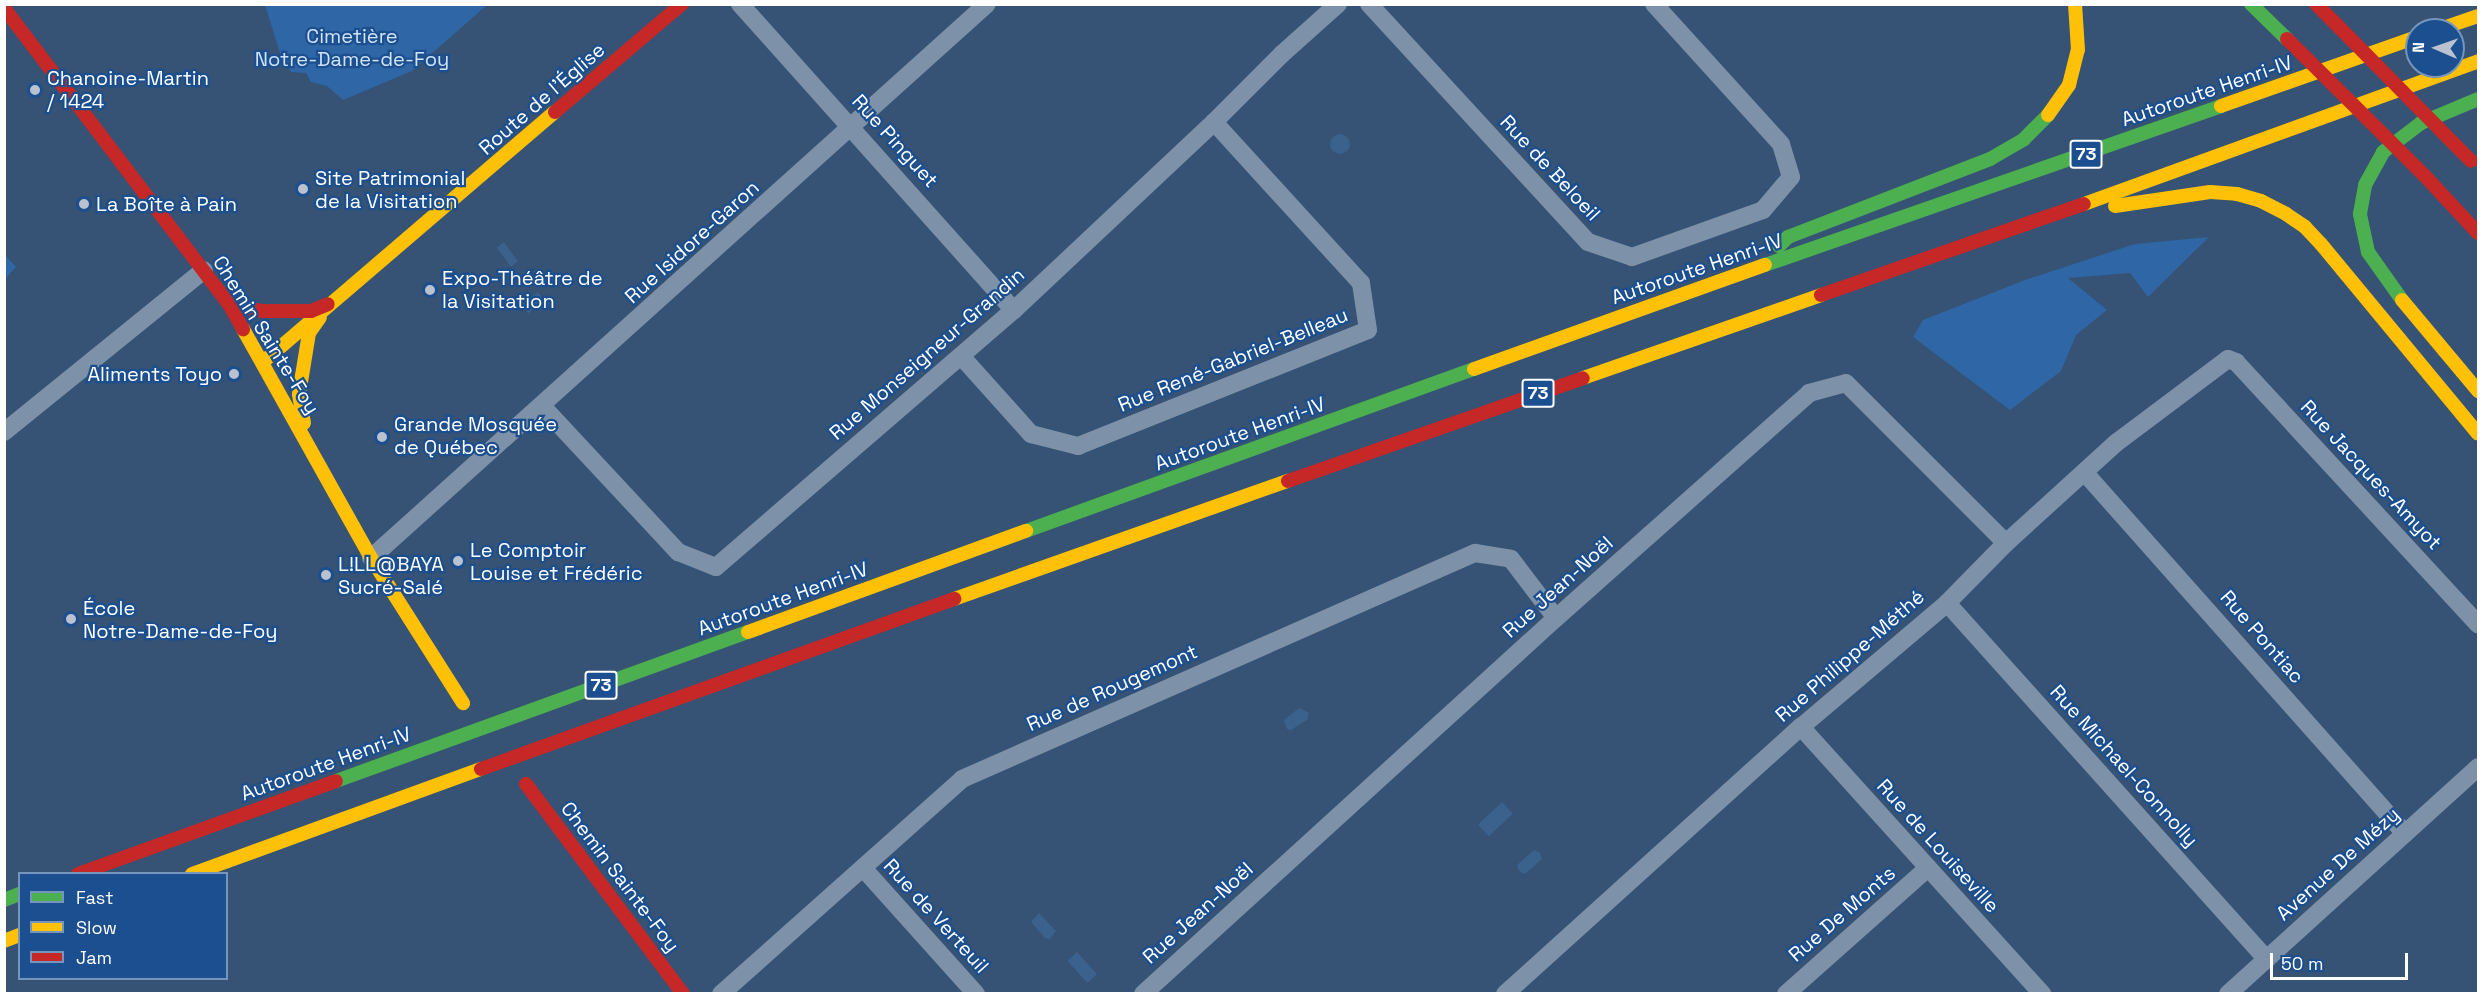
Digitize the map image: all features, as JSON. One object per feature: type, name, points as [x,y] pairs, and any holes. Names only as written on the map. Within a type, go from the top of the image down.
[{"type":"main road","name":"Route de l'Église","points":[[264,362],[331,303],[399,249],[682,4]]},
{"type":"main road","points":[[1756,270],[1788,237],[1990,159],[2024,140],[2054,109],[2069,85],[2078,50],[2074,4]]},
{"type":"main road","points":[[2251,4],[2425,176],[2478,233]]},
{"type":"main road","points":[[2316,4],[2475,165]]},
{"type":"main road","name":"Chemin Sainte-Foy","points":[[4,8],[229,304],[264,362],[371,558],[463,703]]},
{"type":"main road","name":"Autoroute Henri-IV","points":[[81,872],[1666,300],[2405,41]]},
{"type":"main road","name":"73","points":[[195,872],[777,662],[1493,409],[2081,206],[2478,61]]},
{"type":"main road","points":[[2478,99],[2421,123],[2383,152],[2365,185],[2360,214],[2368,252],[2385,279],[2478,391]]},
{"type":"main road","points":[[2081,206],[2124,207],[2210,192],[2237,194],[2261,201],[2286,214],[2305,227],[2320,244],[2478,434]]},
{"type":"main road","points":[[229,304],[263,311],[311,311],[331,303]]},
{"type":"main road","points":[[306,438],[299,394],[309,333],[331,303]]},
{"type":"main road","name":"Chemin Sainte-Foy","points":[[526,784],[683,993]]},
{"type":"street","name":"Rue Pinguet","points":[[740,4],[1014,310]]},
{"type":"street","name":"Rue Isidore-Garon","points":[[371,558],[853,128],[987,4]]},
{"type":"street","name":"Rue Monseigneur-Grandin","points":[[542,406],[678,552],[716,567],[1014,310],[1214,122],[1282,54],[1338,4]]},
{"type":"street","name":"Rue de Beloeil","points":[[1369,4],[1588,242],[1632,257],[1763,210],[1791,177],[1781,144],[1654,4]]},
{"type":"street","name":"Rue René-Gabriel-Belleau","points":[[961,356],[1031,434],[1078,446],[1368,330],[1360,283],[1214,122]]},
{"type":"street","points":[[4,432],[204,270]]},
{"type":"street","name":"Rue Philippe-Méthé","points":[[1505,993],[1802,727],[1947,603],[2006,543],[2116,443],[2228,359]]},
{"type":"street","name":"Rue Jacques-Amyot","points":[[2228,359],[2236,362],[2478,624]]},
{"type":"street","name":"Rue Jean-Noël","points":[[1143,993],[1556,618],[1809,393],[1846,382],[2006,543]]},
{"type":"street","name":"Rue Pontiac","points":[[2085,473],[2405,832]]},
{"type":"street","name":"Rue de Rougemont","points":[[721,993],[863,868],[925,809],[962,779],[1475,553],[1510,559],[1556,618]]},
{"type":"street","name":"Rue Michael-Connolly","points":[[1947,603],[2267,960]]},
{"type":"street","name":"Rue de Louiseville","points":[[1802,727],[2042,993]]},
{"type":"street","name":"Avenue De Mézy","points":[[2228,993],[2478,767]]},
{"type":"street","name":"Rue de Verteuil","points":[[863,868],[976,993]]},
{"type":"street","name":"Rue De Monts","points":[[1786,993],[1928,868]]},
{"type":"green space","name":"Cimetière Notre-Dame-de-Foy","points":[[265,4],[487,5],[412,71],[343,100],[327,86],[311,82],[306,73],[291,72],[280,53]]},
{"type":"green space","points":[[2209,237],[2148,297],[2130,273],[2068,278],[2107,310],[2076,335],[2061,371],[2010,410],[1913,337],[1923,320],[2025,280],[2135,244]]},
{"type":"green space","points":[[5,255],[16,267],[5,279]]},
{"type":"shaded area","points":[[1336,134],[1344,134],[1350,140],[1350,148],[1344,154],[1336,154],[1330,148],[1330,140]]},
{"type":"shaded area","points":[[504,242],[518,261],[511,267],[497,247]]},
{"type":"shaded area","points":[[538,292],[545,301],[528,314],[521,305]]},
{"type":"shaded area","points":[[1299,708],[1309,713],[1307,720],[1291,730],[1287,729],[1284,720]]},
{"type":"shaded area","points":[[1502,802],[1513,814],[1489,836],[1478,825]]},
{"type":"shaded area","points":[[1534,850],[1540,853],[1542,859],[1525,874],[1519,871],[1517,865]]},
{"type":"shaded area","points":[[1039,913],[1056,931],[1050,939],[1045,938],[1031,922]]},
{"type":"shaded area","points":[[1077,952],[1097,974],[1087,983],[1067,961]]},
{"type":"traffic: fast","points":[[2251,4],[2287,39]]},
{"type":"traffic: fast","points":[[2402,300],[2368,252],[2360,214],[2365,185],[2383,152],[2421,123],[2478,99]]},
{"type":"traffic: fast","points":[[1765,265],[2221,106]]},
{"type":"traffic: fast","points":[[1779,246],[1788,237],[1990,159],[2024,139],[2048,115]]},
{"type":"traffic: fast","points":[[1026,531],[1474,369]]},
{"type":"traffic: fast","points":[[336,781],[748,632]]},
{"type":"traffic: fast","points":[[4,900],[18,895]]},
{"type":"traffic: slow","points":[[2048,115],[2069,85],[2078,50],[2075,4]]},
{"type":"traffic: slow","points":[[2465,20],[2478,16]]},
{"type":"traffic: slow","points":[[2221,106],[2405,41]]},
{"type":"traffic: slow","points":[[2084,204],[2478,61]]},
{"type":"traffic: slow","points":[[263,362],[555,112]]},
{"type":"traffic: slow","points":[[2115,206],[2210,192],[2237,194],[2261,201],[2286,214],[2305,227],[2321,244],[2478,434]]},
{"type":"traffic: slow","points":[[1474,369],[1765,265]]},
{"type":"traffic: slow","points":[[1583,378],[1821,295]]},
{"type":"traffic: slow","points":[[2402,300],[2478,391]]},
{"type":"traffic: slow","points":[[304,423],[299,394],[309,333],[320,317]]},
{"type":"traffic: slow","points":[[243,329],[371,558],[463,703]]},
{"type":"traffic: slow","points":[[954,599],[1288,481]]},
{"type":"traffic: slow","points":[[748,632],[1026,531]]},
{"type":"traffic: slow","points":[[198,872],[481,769]]},
{"type":"traffic: slow","points":[[4,941],[18,936]]},
{"type":"traffic: jam","points":[[555,112],[682,4]]},
{"type":"traffic: jam","points":[[2316,4],[2334,22]]},
{"type":"traffic: jam","points":[[4,8],[229,304],[243,329]]},
{"type":"traffic: jam","points":[[2334,22],[2471,161]]},
{"type":"traffic: jam","points":[[2287,39],[2425,176]]},
{"type":"traffic: jam","points":[[2425,176],[2478,233]]},
{"type":"traffic: jam","points":[[1821,295],[2084,204]]},
{"type":"traffic: jam","points":[[229,304],[263,311],[311,311],[328,304]]},
{"type":"traffic: jam","points":[[1288,481],[1583,378]]},
{"type":"traffic: jam","points":[[481,769],[954,599]]},
{"type":"traffic: jam","points":[[84,872],[336,781]]},
{"type":"traffic: jam","points":[[526,784],[683,994]]},
{"type":"place","name":"Chanoine-Martin / 1424","points":[[35,90]]},
{"type":"place","name":"Site Patrimonial de la Visitation","points":[[303,189]]},
{"type":"place","name":"La Boîte à Pain","points":[[84,204]]},
{"type":"place","name":"Expo-Théâtre de la Visitation","points":[[430,290]]},
{"type":"place","name":"Aliments Toyo","points":[[234,374]]},
{"type":"place","name":"Grande Mosquée de Québec","points":[[382,437]]},
{"type":"place","name":"Le Comptoir Louise et Frédéric","points":[[458,561]]},
{"type":"place","name":"L!LL@BAYA Sucré-Salé","points":[[326,575]]},
{"type":"place","name":"École Notre-Dame-de-Foy","points":[[71,619]]}]
